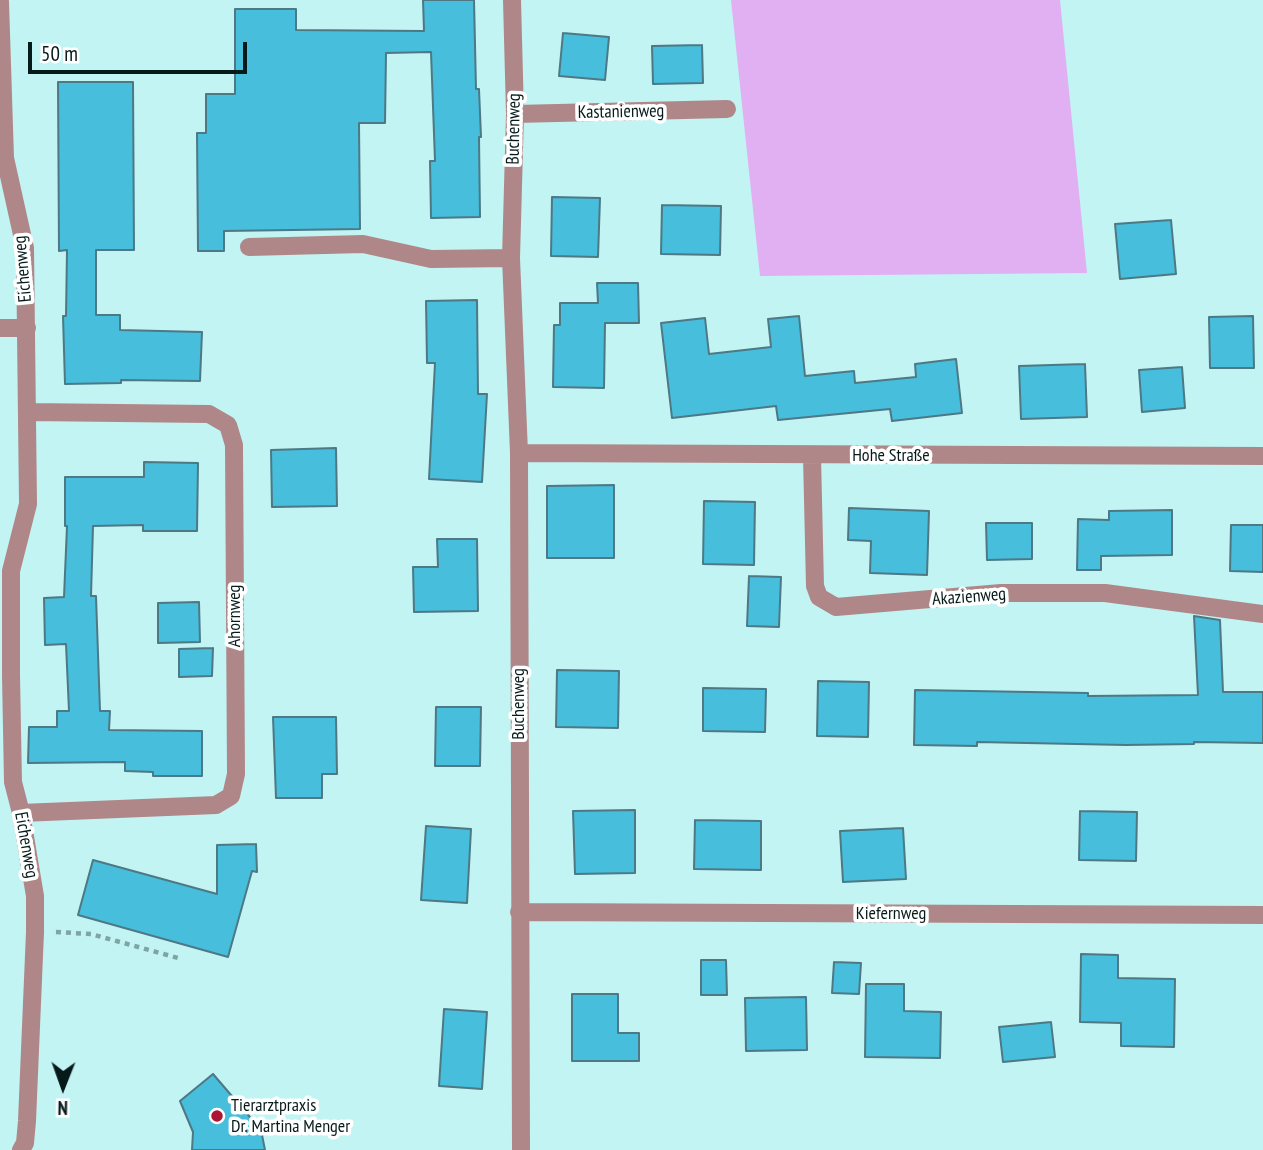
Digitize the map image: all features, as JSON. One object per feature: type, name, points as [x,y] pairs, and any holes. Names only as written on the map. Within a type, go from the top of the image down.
[{"type":"street","name":"Buchenweg","points":[[512,0],[515,114],[511,258],[519,453],[521,1150]]},
{"type":"street","name":"Eichenweg","points":[[0,2],[5,158],[26,248],[28,504],[6,571],[5,676],[13,782],[35,896],[27,1121],[25,1143],[21,1150]]},
{"type":"street","name":"Kastanienweg","points":[[515,114],[727,109]]},
{"type":"street","points":[[249,247],[363,244],[432,260],[511,258]]},
{"type":"street","name":"Eichenweg","points":[[0,328],[27,328]]},
{"type":"street","name":"Ahornweg","points":[[21,813],[216,805],[231,796],[236,774],[234,445],[229,425],[209,414],[28,412]]},
{"type":"street","name":"Hohe Straße","points":[[519,453],[1263,456]]},
{"type":"street","name":"Akazienweg","points":[[812,456],[815,586],[819,597],[836,607],[1001,593],[1105,593],[1263,614]]},
{"type":"street","name":"Kiefernweg","points":[[519,912],[1263,915]]},
{"type":"path","points":[[35,932],[91,934],[178,958]]},
{"type":"shaded area","points":[[731,0],[1060,0],[1087,273],[760,276]]},
{"type":"building","points":[[423,0],[474,0],[476,89],[479,89],[481,137],[480,217],[431,218],[430,161],[435,161],[431,52],[386,53],[385,123],[359,123],[360,229],[224,231],[224,251],[198,251],[197,133],[206,133],[206,94],[235,94],[235,9],[296,9],[296,30],[424,31]]},
{"type":"building","points":[[563,33],[609,37],[605,80],[559,76]]},
{"type":"building","points":[[702,45],[703,83],[653,84],[652,46]]},
{"type":"building","points":[[58,82],[133,82],[134,250],[96,250],[96,315],[120,315],[120,330],[202,332],[200,381],[121,380],[121,383],[65,384],[63,316],[66,316],[67,250],[59,251]]},
{"type":"building","points":[[552,197],[600,198],[598,257],[551,256]]},
{"type":"building","points":[[662,205],[721,206],[720,255],[661,254]]},
{"type":"building","points":[[1171,220],[1176,274],[1120,279],[1115,224]]},
{"type":"building","points":[[597,283],[638,283],[639,323],[605,323],[604,388],[553,387],[554,325],[560,325],[560,303],[598,303]]},
{"type":"building","points":[[477,300],[478,394],[487,394],[482,482],[429,479],[435,363],[427,363],[426,301]]},
{"type":"building","points":[[799,316],[805,376],[854,371],[855,383],[916,377],[915,364],[956,359],[962,413],[892,421],[890,409],[778,420],[776,406],[672,418],[661,323],[705,318],[709,354],[771,347],[768,319]]},
{"type":"building","points":[[1253,316],[1254,368],[1210,368],[1209,317]]},
{"type":"building","points":[[1085,364],[1087,417],[1021,419],[1019,366]]},
{"type":"building","points":[[1182,367],[1185,408],[1142,412],[1139,370]]},
{"type":"building","points":[[336,448],[337,506],[272,507],[271,450]]},
{"type":"building","points":[[144,462],[198,463],[197,531],[143,531],[143,525],[93,526],[91,596],[96,596],[100,711],[110,711],[109,730],[202,731],[202,776],[153,776],[153,772],[125,771],[125,762],[28,763],[29,727],[57,727],[57,711],[69,711],[66,644],[45,645],[44,598],[64,597],[67,526],[65,477],[144,477]]},
{"type":"building","points":[[614,485],[614,558],[547,558],[547,486]]},
{"type":"building","points":[[704,501],[755,502],[754,565],[703,564]]},
{"type":"building","points":[[849,508],[929,511],[927,575],[870,573],[871,541],[848,540]]},
{"type":"building","points":[[1172,510],[1172,555],[1101,556],[1101,570],[1077,570],[1078,519],[1109,520],[1109,511]]},
{"type":"building","points":[[986,523],[1032,523],[1032,559],[987,560]]},
{"type":"building","points":[[1231,525],[1263,525],[1263,572],[1230,571]]},
{"type":"building","points":[[437,539],[477,539],[478,611],[414,612],[413,567],[438,567]]},
{"type":"building","points":[[749,576],[781,577],[779,627],[747,626]]},
{"type":"building","points":[[199,602],[200,642],[158,643],[158,603]]},
{"type":"building","points":[[1194,616],[1220,620],[1223,692],[1263,692],[1263,743],[1126,745],[977,742],[977,746],[914,745],[915,690],[1088,693],[1088,696],[1198,695]]},
{"type":"building","points":[[213,648],[212,676],[179,677],[179,649]]},
{"type":"building","points":[[557,670],[619,671],[618,728],[556,727]]},
{"type":"building","points":[[818,681],[869,682],[868,737],[817,736]]},
{"type":"building","points":[[703,688],[766,689],[765,732],[703,731]]},
{"type":"building","points":[[436,707],[481,707],[480,766],[435,766]]},
{"type":"building","points":[[273,717],[336,717],[337,774],[322,774],[322,798],[276,798]]},
{"type":"building","points":[[635,810],[635,873],[575,874],[573,811]]},
{"type":"building","points":[[1080,811],[1137,812],[1136,861],[1079,860]]},
{"type":"building","points":[[695,820],[761,821],[761,870],[694,869]]},
{"type":"building","points":[[426,826],[471,829],[467,903],[421,900]]},
{"type":"building","points":[[903,828],[906,879],[843,882],[840,831]]},
{"type":"building","points":[[256,844],[257,872],[252,871],[228,957],[78,915],[93,860],[217,894],[217,845]]},
{"type":"building","points":[[1081,954],[1118,955],[1118,978],[1175,979],[1174,1047],[1121,1046],[1121,1023],[1080,1022]]},
{"type":"building","points":[[701,960],[726,960],[727,995],[701,995]]},
{"type":"building","points":[[834,962],[861,963],[859,994],[832,993]]},
{"type":"building","points":[[866,984],[904,984],[904,1011],[941,1012],[940,1058],[865,1057]]},
{"type":"building","points":[[572,994],[618,994],[618,1033],[639,1033],[639,1061],[572,1061]]},
{"type":"building","points":[[806,997],[807,1050],[746,1051],[745,998]]},
{"type":"building","points":[[444,1009],[487,1012],[482,1089],[439,1086]]},
{"type":"building","points":[[1051,1022],[1055,1057],[1003,1062],[999,1027]]},
{"type":"building","name":"Tierarztpraxis Dr. Martina Menger","points":[[213,1074],[261,1130],[265,1150],[192,1150],[193,1132],[180,1101]]},
{"type":"place","name":"Tierarztpraxis Dr. Martina Menger","points":[[217,1116]]}]
